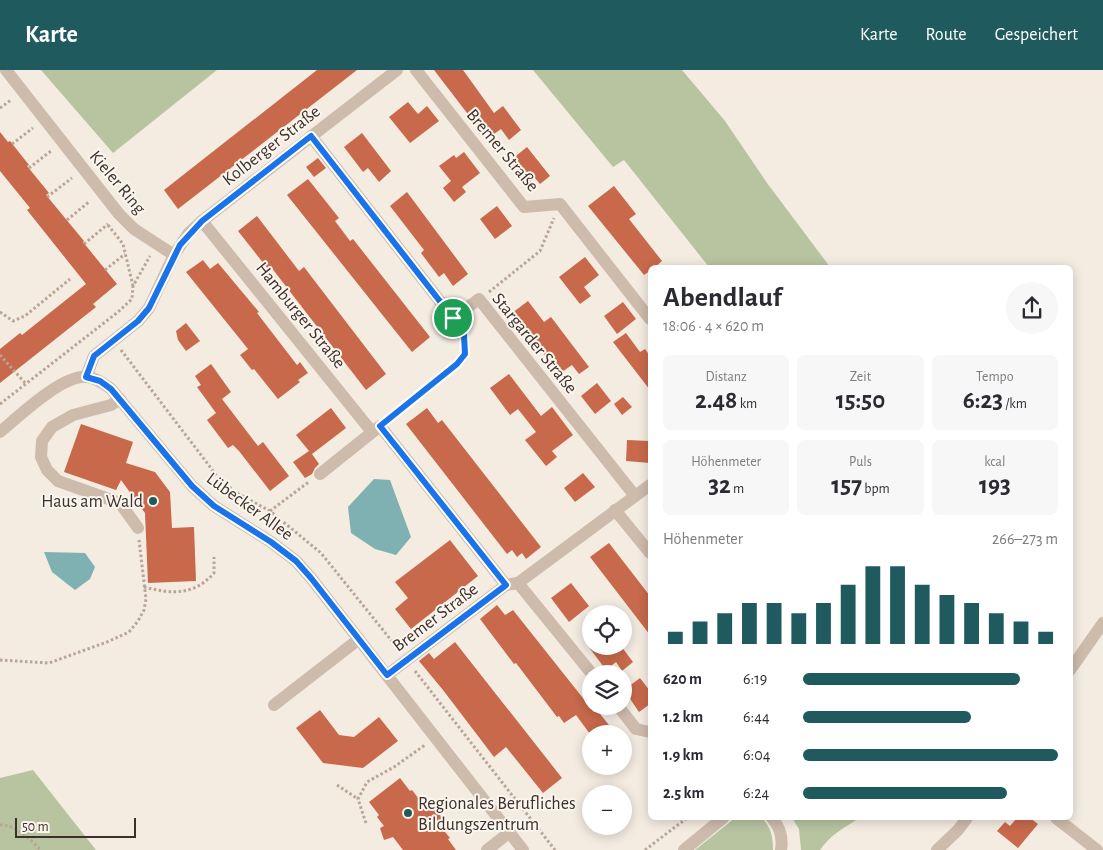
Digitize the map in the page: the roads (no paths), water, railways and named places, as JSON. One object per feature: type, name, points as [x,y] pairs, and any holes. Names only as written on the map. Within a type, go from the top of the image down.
[{"type":"street","name":"Kieler Ring","points":[[6,70],[119,214],[134,229],[174,255]]},
{"type":"street","name":"Kolberger Straße","points":[[174,255],[188,234],[202,221],[397,70]]},
{"type":"street","name":"Bremer Straße","points":[[416,70],[524,207],[560,204],[648,316]]},
{"type":"street","name":"Stargarder Straße","points":[[311,136],[453,318],[479,299],[634,496]]},
{"type":"street","name":"Hamburger Straße","points":[[202,221],[376,429],[584,665]]},
{"type":"street","points":[[0,432],[60,384],[86,377],[94,356],[138,321],[149,308],[174,255]]},
{"type":"street","name":"Lübecker Allee","points":[[86,377],[100,381],[120,399],[192,486],[214,506],[271,542],[296,561],[523,850]]},
{"type":"street","points":[[120,399],[111,405],[73,415],[52,428],[42,442],[41,458],[47,470],[58,481],[120,503],[138,528]]},
{"type":"street","points":[[320,474],[376,429]]},
{"type":"street","name":"Bremer Straße","points":[[387,675],[648,486]]},
{"type":"street","points":[[615,510],[648,551]]},
{"type":"street","points":[[1073,666],[1103,623]]},
{"type":"street","points":[[274,705],[359,639]]},
{"type":"street","points":[[625,715],[636,729],[648,732]]},
{"type":"street","points":[[684,850],[721,820]]},
{"type":"street","points":[[774,820],[778,826],[782,842],[781,850]]},
{"type":"street","points":[[937,850],[966,820]]},
{"type":"street","points":[[1059,820],[1097,850]]},
{"type":"street","points":[[487,850],[510,832]]},
{"type":"water","points":[[374,479],[390,480],[411,537],[396,555],[375,549],[351,533],[348,507]]},
{"type":"water","points":[[44,552],[85,553],[95,567],[90,579],[75,590],[52,572]]},
{"type":"place","name":"Haus am Wald","points":[[153,501]]},
{"type":"place","name":"Regionales Berufliches Bildungszentrum","points":[[408,813]]}]
